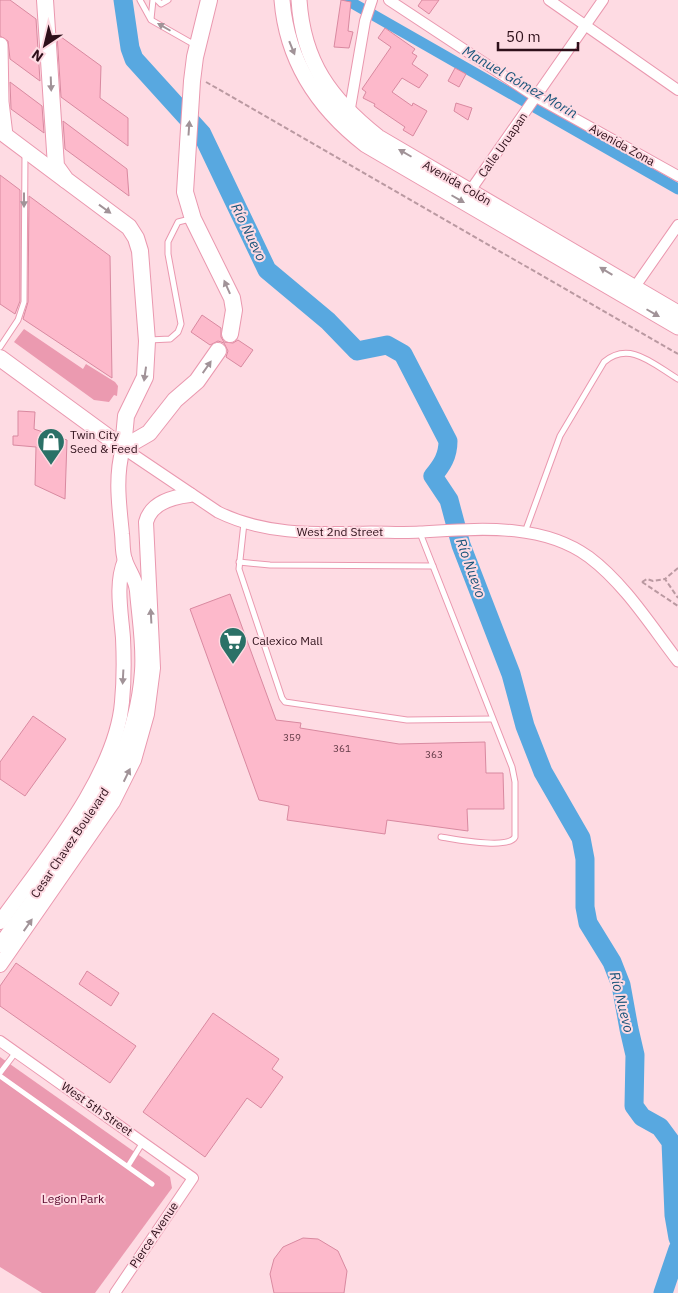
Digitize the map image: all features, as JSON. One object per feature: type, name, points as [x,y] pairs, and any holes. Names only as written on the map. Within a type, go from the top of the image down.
[{"type":"highway","name":"Cesar Chavez Boulevard","points":[[45,0],[56,166],[66,180],[122,220],[136,238],[140,251],[147,340],[145,377],[126,416],[123,448]]},
{"type":"highway","points":[[209,0],[196,52],[199,82],[185,192],[193,219],[232,298],[234,310],[230,334]]},
{"type":"highway","points":[[123,448],[150,433],[174,400],[197,382],[218,351]]},
{"type":"highway","name":"West 2nd Street","points":[[0,358],[123,448]]},
{"type":"main road","name":"Avenida Colón","points":[[282,0],[289,43],[311,90],[343,127],[366,145],[631,293],[678,313]]},
{"type":"main road","name":"Avenida Colón","points":[[299,0],[306,41],[326,86],[349,114],[378,137],[470,191],[631,293]]},
{"type":"main road","points":[[0,44],[3,130],[8,139],[66,180]]},
{"type":"main road","points":[[631,293],[678,327]]},
{"type":"main road","name":"Cesar Chavez Boulevard","points":[[0,945],[90,818],[124,754],[134,722],[142,670],[141,634],[136,582],[124,560],[117,485],[119,462],[123,448]]},
{"type":"main road","points":[[0,965],[113,802],[134,760],[147,714],[153,668],[146,522],[152,511],[159,504],[178,496],[190,495]]},
{"type":"main road","name":"Cesar Chavez Boulevard","points":[[0,922],[76,814],[99,772],[113,738],[122,704],[124,665],[118,575],[124,560]]},
{"type":"street","points":[[349,114],[365,21],[372,0]]},
{"type":"street","name":"Avenida Zona","points":[[389,0],[536,97],[678,176]]},
{"type":"street","points":[[549,0],[678,90]]},
{"type":"street","name":"Calle Uruapan","points":[[470,191],[603,0]]},
{"type":"street","points":[[631,293],[678,224]]},
{"type":"street","name":"West 2nd Street","points":[[123,448],[190,495],[218,512],[244,523],[280,531],[420,532],[483,529],[543,535],[566,544],[602,567],[678,661]]},
{"type":"street","name":"West 5th Street","points":[[0,1041],[193,1178]]},
{"type":"street","name":"Pierce Avenue","points":[[115,1293],[193,1178]]},
{"type":"lane","points":[[140,0],[151,20],[196,52]]},
{"type":"lane","points":[[151,20],[155,0],[161,4],[168,0]]},
{"type":"lane","points":[[0,347],[18,320],[24,302],[25,151]]},
{"type":"lane","points":[[147,340],[170,339],[180,328],[181,324],[168,254],[168,242],[178,222],[193,219]]},
{"type":"lane","points":[[525,532],[560,436],[604,362],[613,354],[635,353],[678,379]]},
{"type":"lane","points":[[244,523],[239,562],[242,580],[285,702],[407,720],[492,719]]},
{"type":"lane","points":[[420,532],[515,782],[515,837],[513,841],[507,844],[441,837]]},
{"type":"lane","points":[[239,562],[270,565],[433,566]]},
{"type":"lane","points":[[16,1052],[0,1075],[152,1184]]},
{"type":"lane","points":[[128,1166],[144,1142]]},
{"type":"path","points":[[199,82],[678,354]]},
{"type":"path","points":[[678,568],[665,579],[653,581],[647,579],[642,582],[678,606]]},
{"type":"path","points":[[665,579],[678,598]]},
{"type":"green space","points":[[24,329],[83,369],[86,364],[115,382],[118,386],[117,396],[114,395],[109,402],[94,400],[14,342]]},
{"type":"green space","name":"Legion Park","points":[[0,1057],[170,1177],[172,1188],[95,1293],[42,1293],[0,1267]]},
{"type":"building","points":[[0,0],[10,0],[36,19],[40,81],[10,59],[8,41],[0,36]]},
{"type":"building","points":[[341,0],[351,2],[348,31],[353,32],[349,48],[334,47]]},
{"type":"building","points":[[422,0],[439,0],[429,14],[418,6]]},
{"type":"building","points":[[385,28],[415,49],[412,53],[417,56],[412,64],[428,75],[419,88],[402,78],[392,92],[412,106],[413,103],[427,111],[413,136],[403,130],[405,127],[374,106],[375,104],[363,98],[366,92],[362,89],[391,47],[378,38]]},
{"type":"building","points":[[57,34],[101,66],[100,98],[128,118],[128,146],[61,97]]},
{"type":"building","points":[[455,68],[466,74],[459,87],[448,81]]},
{"type":"building","points":[[10,82],[42,106],[44,133],[11,109]]},
{"type":"building","points":[[456,103],[472,108],[468,120],[454,111]]},
{"type":"building","points":[[63,121],[127,169],[129,196],[65,149]]},
{"type":"building","points":[[0,175],[20,190],[20,301],[15,314],[0,304]]},
{"type":"building","points":[[29,196],[110,256],[112,378],[23,319],[28,302]]},
{"type":"building","points":[[202,315],[221,328],[221,337],[224,342],[233,343],[238,340],[253,350],[241,367],[226,357],[228,351],[224,343],[218,341],[210,345],[191,332]]},
{"type":"building","name":"Twin City Seed & Feed","points":[[18,411],[35,412],[34,429],[67,440],[65,499],[35,485],[36,447],[13,445],[13,436],[18,436]]},
{"type":"building","name":"Calexico Mall","points":[[230,594],[276,720],[301,723],[300,728],[399,744],[485,742],[486,773],[503,773],[504,809],[467,809],[468,831],[387,820],[385,834],[287,820],[289,806],[259,800],[190,609]]},
{"type":"building","points":[[33,716],[66,739],[25,796],[0,779],[0,762]]},
{"type":"building","points":[[16,963],[136,1046],[110,1083],[0,1006],[0,986]]},
{"type":"building","points":[[87,971],[119,993],[111,1006],[79,984]]},
{"type":"building","points":[[213,1013],[279,1059],[272,1069],[283,1077],[261,1108],[247,1098],[205,1157],[143,1112]]},
{"type":"building","points":[[303,1238],[318,1239],[338,1251],[347,1271],[344,1293],[274,1293],[270,1274],[274,1259],[283,1247]]},
{"type":"waterway","name":"Río Nuevo","points":[[123,0],[130,48],[134,59],[202,134],[267,270],[328,321],[357,351],[387,345],[403,354],[448,441],[444,460],[433,476],[449,500],[461,545],[511,674],[525,726],[543,772],[581,838],[585,859],[585,907],[588,923],[612,962],[621,985],[635,1055],[634,1106],[642,1117],[660,1127],[671,1142],[674,1215],[678,1238]]},
{"type":"waterway","name":"Manuel Gómez Morin","points":[[347,0],[678,189]]},
{"type":"waterway","name":"Río Nuevo","points":[[663,1293],[678,1249]]},
{"type":"place","name":"Twin City Seed & Feed","points":[[51,466]]},
{"type":"place","name":"Calexico Mall","points":[[233,665]]}]
